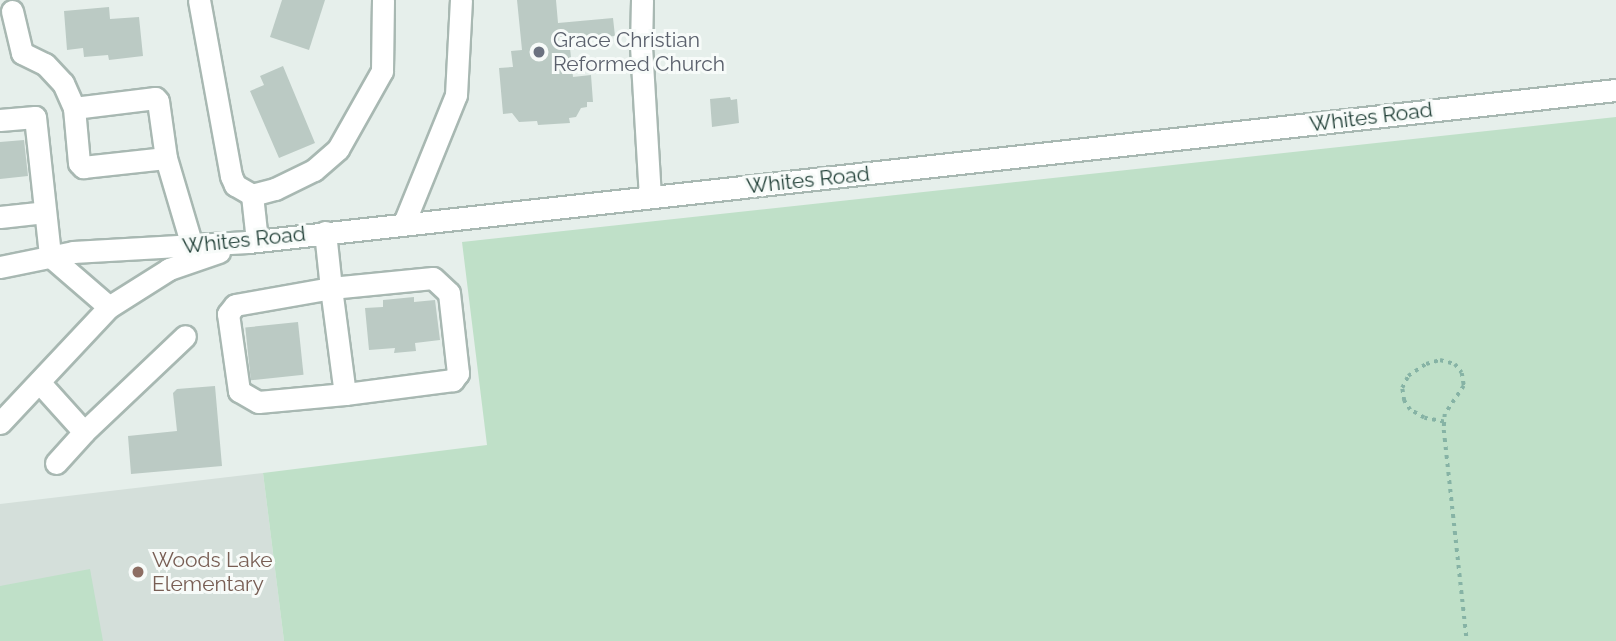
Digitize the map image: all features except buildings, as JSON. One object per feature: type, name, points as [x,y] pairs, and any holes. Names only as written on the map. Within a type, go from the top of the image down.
[{"type":"street","points":[[199,0],[231,176],[235,184],[252,195],[275,189],[314,170],[338,149],[382,71],[383,0]]},
{"type":"street","points":[[404,223],[456,95],[461,0]]},
{"type":"street","points":[[642,0],[641,46],[650,197]]},
{"type":"street","points":[[12,10],[22,53],[45,64],[63,83],[74,108],[79,163],[83,167],[166,158]]},
{"type":"street","name":"Whites Road","points":[[0,267],[73,252],[252,241],[1616,90]]},
{"type":"street","points":[[74,108],[155,98],[158,101],[166,158],[192,246]]},
{"type":"street","points":[[0,120],[35,117],[50,256],[109,307]]},
{"type":"street","points":[[0,423],[109,307],[169,269],[252,241],[252,195]]},
{"type":"street","points":[[0,217],[45,212]]},
{"type":"street","points":[[325,232],[345,394]]},
{"type":"street","points":[[433,278],[449,293],[458,373],[453,380],[258,402],[239,391],[228,314],[235,305],[331,288],[433,278]]},
{"type":"street","points":[[56,463],[84,432],[186,336]]},
{"type":"street","points":[[39,382],[84,432]]},
{"type":"path","points":[[1444,422],[1424,418],[1410,410],[1404,401],[1402,388],[1408,376],[1426,364],[1440,360],[1455,364],[1462,373],[1464,386],[1445,414],[1444,422],[1467,641]]},
{"type":"shaded area","name":"Woods Lake Elementary","points":[[263,473],[284,641],[0,641],[0,504]]},
{"type":"green space","points":[[1616,117],[1616,641],[284,641],[263,473],[487,445],[462,242]]},
{"type":"green space","points":[[90,569],[103,641],[0,641],[0,586]]},
{"type":"place","name":"Grace Christian Reformed Church","points":[[539,52]]},
{"type":"place","name":"Woods Lake Elementary","points":[[138,572]]}]
